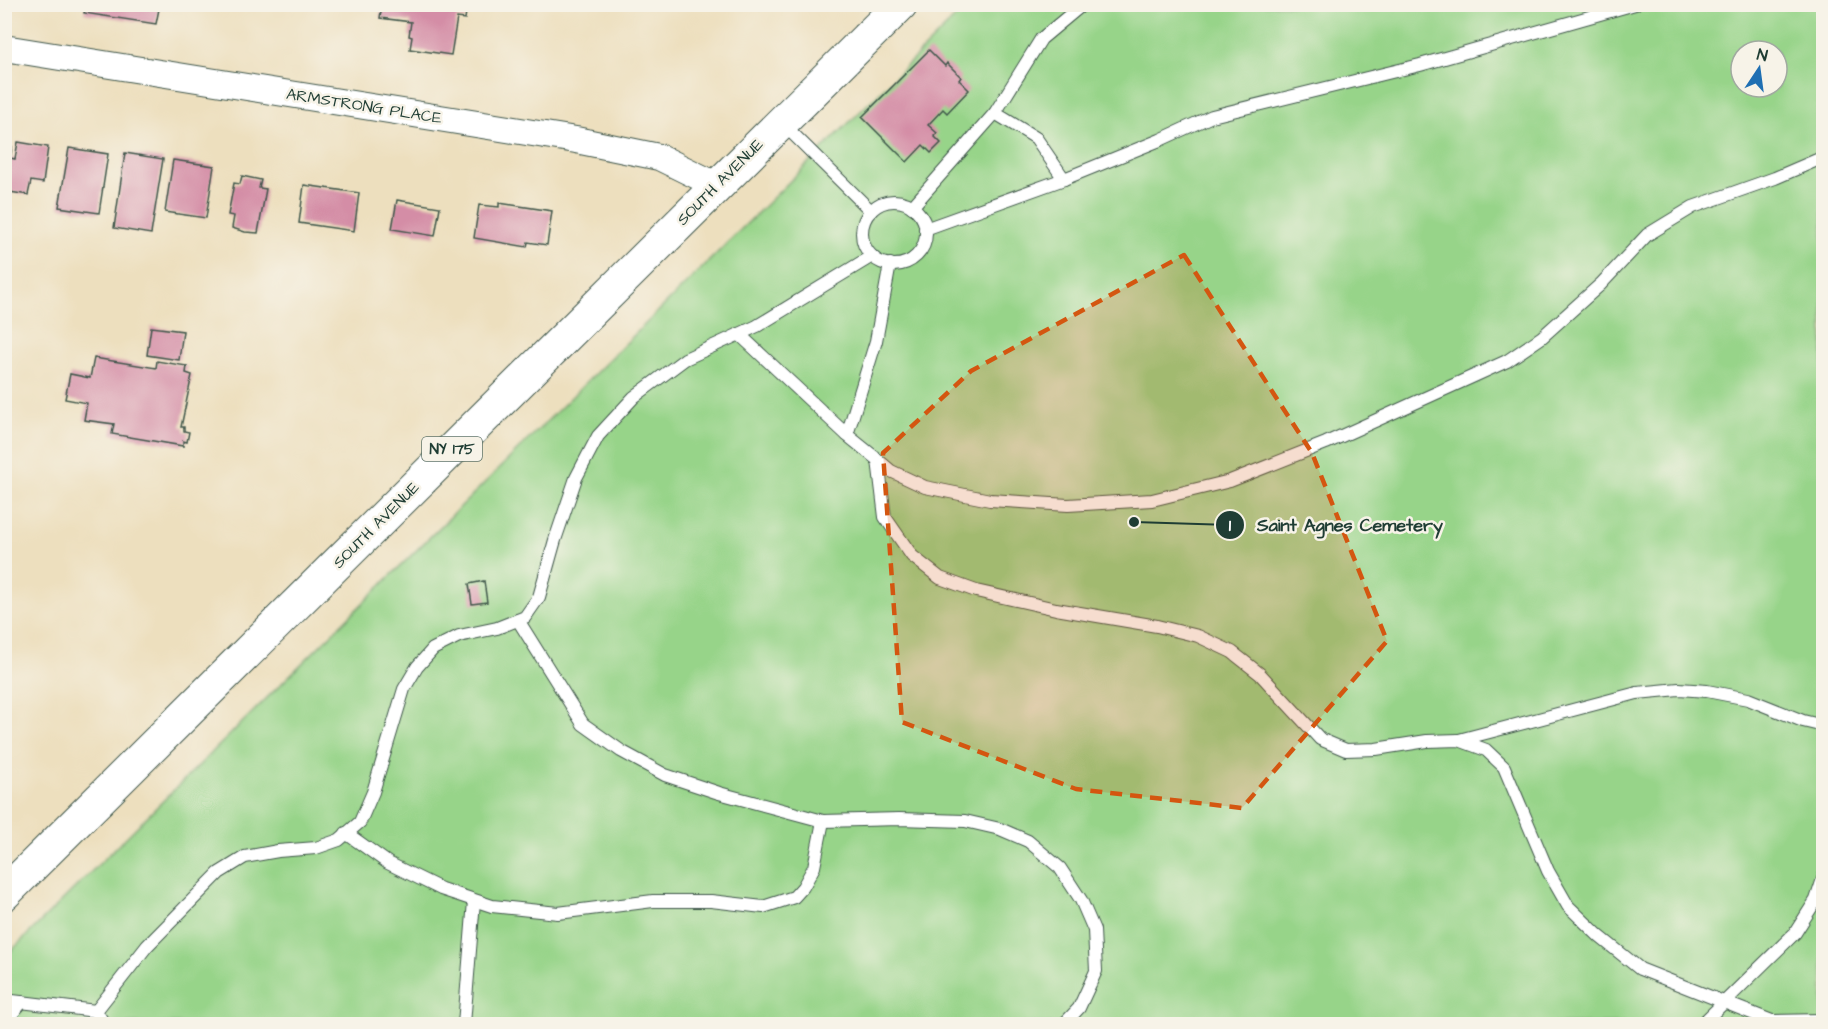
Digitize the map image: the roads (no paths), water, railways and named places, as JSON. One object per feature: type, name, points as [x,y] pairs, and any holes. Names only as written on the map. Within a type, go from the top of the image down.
[{"type":"main road","name":"SOUTH AVENUE","points":[[4,894],[716,185],[901,4]]},
{"type":"street","name":"ARMSTRONG PLACE","points":[[4,48],[576,140],[659,157],[716,185]]},
{"type":"lane","points":[[912,207],[995,113],[1041,39],[1083,4]]},
{"type":"lane","points":[[925,230],[1064,179],[1212,116],[1420,65],[1635,4]]},
{"type":"lane","points":[[995,113],[1036,138],[1064,179]]},
{"type":"lane","points":[[781,122],[871,211]]},
{"type":"lane","points":[[739,334],[847,435],[891,471],[925,487],[990,500],[1068,505],[1152,500],[1230,481],[1326,443],[1506,361],[1551,330],[1601,284],[1647,235],[1693,207],[1775,178],[1824,156]]},
{"type":"lane","points":[[891,201],[902,202],[920,214],[925,230],[923,246],[918,254],[910,261],[900,264],[890,264],[872,256],[862,239],[862,228],[871,211],[880,204],[891,201]]},
{"type":"lane","points":[[96,1011],[147,946],[219,873],[245,857],[278,851],[316,848],[339,840],[360,822],[373,792],[404,689],[417,667],[433,649],[459,636],[497,628],[525,617],[539,597],[576,478],[598,436],[634,397],[685,359],[757,326],[872,256]]},
{"type":"lane","points":[[847,435],[876,342],[890,264]]},
{"type":"lane","points":[[878,460],[885,517],[912,556],[940,578],[976,591],[1056,609],[1157,626],[1198,636],[1232,652],[1260,674],[1320,739],[1346,750],[1458,740],[1637,693],[1679,689],[1707,691],[1748,699],[1803,721],[1824,726]]},
{"type":"lane","points":[[518,620],[583,724],[621,751],[665,775],[719,793],[823,821],[899,819],[965,821],[1000,829],[1028,841],[1060,868],[1081,900],[1094,930],[1096,971],[1079,1008],[1064,1024]]},
{"type":"lane","points":[[1458,740],[1486,750],[1504,766],[1548,871],[1568,906],[1599,936],[1640,969],[1772,1021],[1824,1020]]},
{"type":"lane","points":[[346,834],[388,863],[441,889],[492,906],[558,913],[652,901],[711,901],[764,907],[794,897],[803,887],[814,867],[823,821]]},
{"type":"lane","points":[[1702,1024],[1795,933],[1816,900],[1824,876]]},
{"type":"lane","points":[[464,1024],[474,901]]},
{"type":"lane","points":[[4,999],[96,1011]]},
{"type":"lane","points":[[4,1023],[22,1002]]},
{"type":"lane","points":[[96,1011],[104,1024]]},
{"type":"place","name":"Saint Agnes Cemetery","points":[[1134,522]]}]
